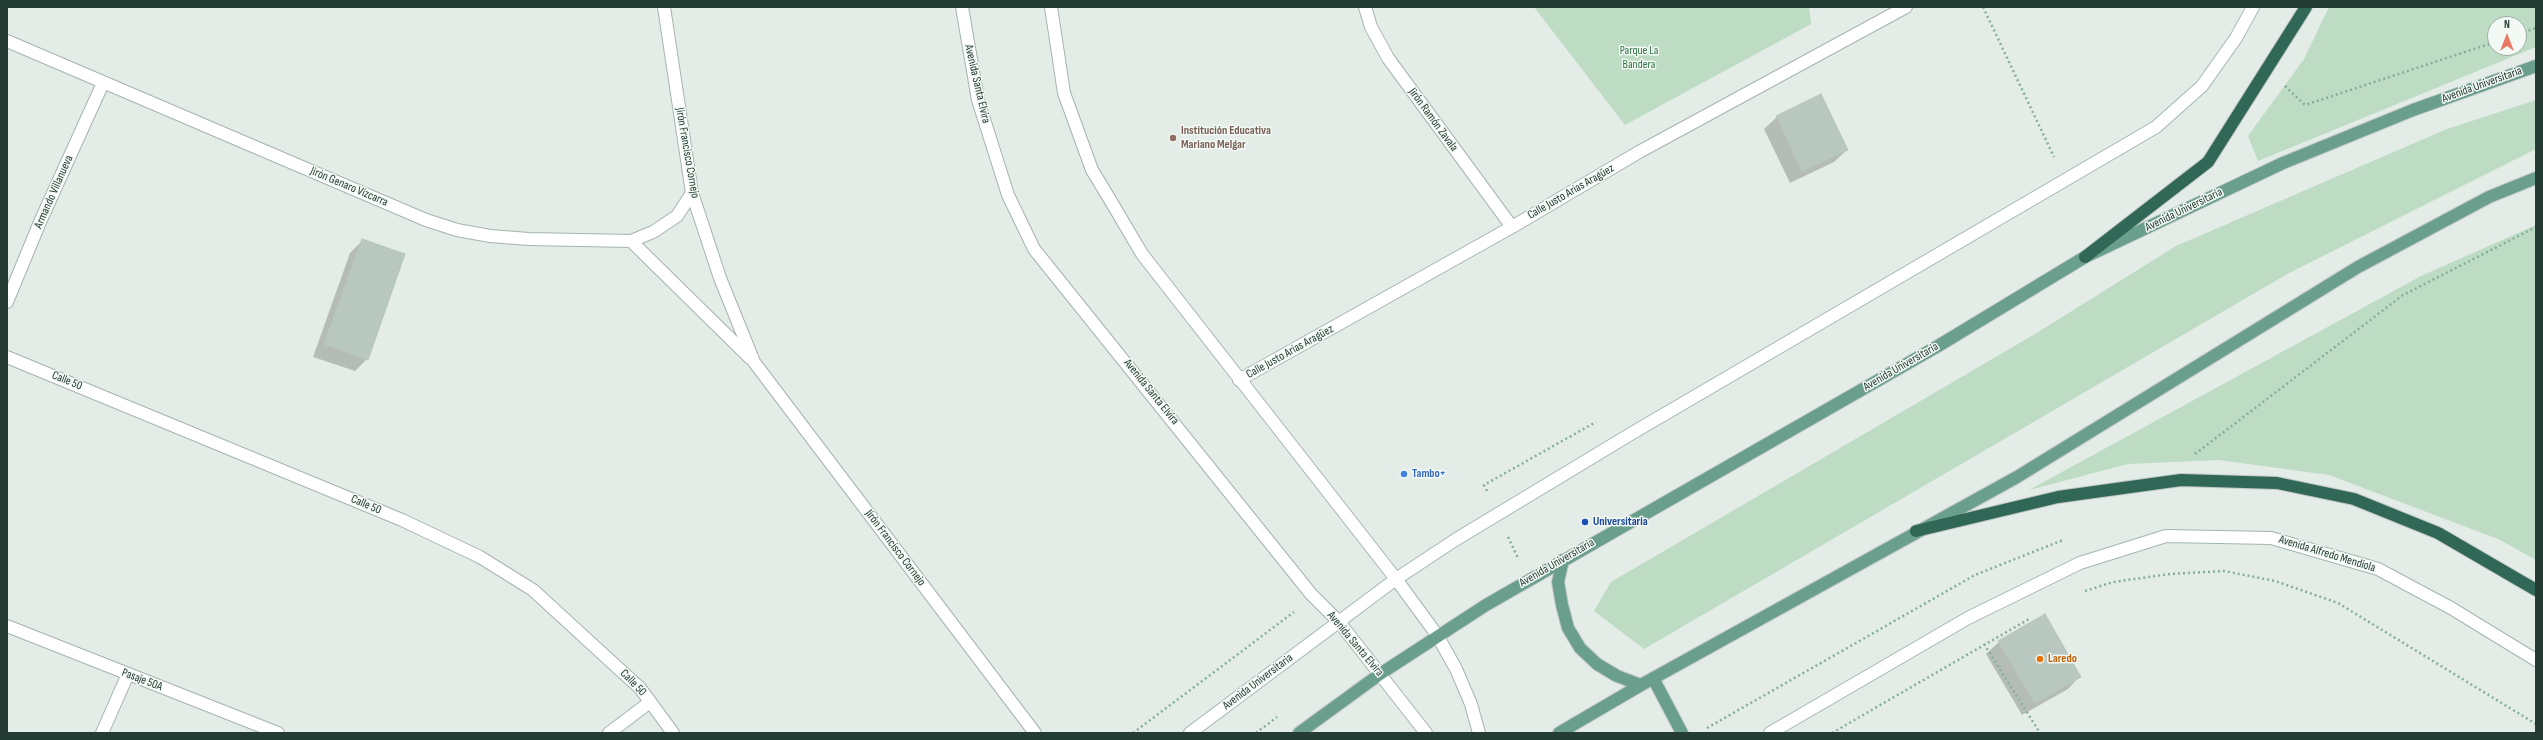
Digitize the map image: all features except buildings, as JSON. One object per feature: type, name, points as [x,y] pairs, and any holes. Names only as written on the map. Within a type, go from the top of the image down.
[{"type":"highway","points":[[2086,257],[2208,162],[2306,7]]},
{"type":"highway","points":[[1916,531],[2058,497],[2181,480],[2277,483],[2354,499],[2424,527],[2536,590]]},
{"type":"main road","name":"Avenida Universitaria","points":[[1299,733],[1380,674],[1437,635],[1563,560],[1938,346],[2086,257],[2282,162],[2414,110],[2536,66]]},
{"type":"main road","points":[[1559,733],[1653,678],[2017,476],[2358,267],[2489,197],[2536,178]]},
{"type":"main road","points":[[1563,560],[1558,582],[1559,589],[1568,628],[1576,641],[1597,664],[1617,676],[1641,685]]},
{"type":"main road","points":[[1653,678],[1682,733]]},
{"type":"street","name":"Jirón Francisco Cornejo","points":[[664,7],[692,193],[720,278],[754,362]]},
{"type":"street","name":"Avenida Santa Elvira","points":[[962,7],[978,100],[1008,195],[1034,249],[1311,594],[1339,622],[1426,733]]},
{"type":"street","points":[[1051,7],[1064,93],[1092,170],[1142,254],[1396,579],[1437,635],[1456,669],[1471,704],[1479,733]]},
{"type":"street","name":"Jirón Ramón Zavala","points":[[1365,7],[1371,27],[1388,58],[1512,226]]},
{"type":"street","name":"Calle Justo Arias Aragüez","points":[[1239,380],[1512,226],[1639,152],[1906,7]]},
{"type":"street","name":"Avenida Universitaria","points":[[1190,733],[1396,579],[1525,497],[2066,182],[2156,127],[2202,86],[2236,38],[2253,7]]},
{"type":"street","name":"Jirón Genaro Vizcarra","points":[[7,41],[426,220],[457,230],[490,236],[529,239],[609,243],[631,241],[654,232],[676,216],[692,193]]},
{"type":"street","name":"Armando Villanueva","points":[[7,302],[40,222],[103,83]]},
{"type":"street","name":"Jirón Francisco Cornejo","points":[[631,241],[754,362],[1035,733]]},
{"type":"street","name":"Calle 50","points":[[7,357],[402,520],[480,557],[533,590],[618,668],[650,702],[673,733]]},
{"type":"street","name":"Avenida Alfredo Mendiola","points":[[1770,733],[1962,622],[2003,601],[2080,563],[2166,536],[2271,538],[2378,569],[2451,608],[2536,660]]},
{"type":"street","name":"Pasaje 50A","points":[[7,626],[278,733]]},
{"type":"street","points":[[102,733],[128,674]]},
{"type":"street","points":[[609,733],[650,702]]},
{"type":"path","points":[[1983,7],[2066,182]]},
{"type":"path","points":[[2080,593],[2113,582],[2170,574],[2224,571],[2275,581],[2338,603],[2536,724]]},
{"type":"path","points":[[1133,733],[1288,619],[1311,594]]},
{"type":"path","points":[[1832,733],[1984,644],[2032,618]]},
{"type":"path","points":[[1984,644],[2040,733]]},
{"type":"green space","name":"Parque La Bandera","points":[[1534,7],[1809,7],[1811,24],[1625,125]]},
{"type":"green space","points":[[2329,7],[2536,7],[2536,47],[2527,51],[2527,16],[2487,16],[2487,56],[2514,56],[2258,161],[2248,136],[2304,59]]},
{"type":"green space","points":[[2536,100],[2536,149],[2289,273],[1644,649],[1594,611],[1611,582],[2035,334],[2176,246],[2447,129]]},
{"type":"green space","points":[[2536,225],[2536,560],[2498,539],[2329,475],[2219,460],[2128,464],[2029,490],[2421,276]]},
{"type":"place","name":"Institución Educativa Mariano Melgar","points":[[1173,138]]},
{"type":"place","name":"Tambo+","points":[[1404,474]]},
{"type":"place","name":"Universitaria","points":[[1585,522]]},
{"type":"place","name":"Laredo","points":[[2040,659]]}]
